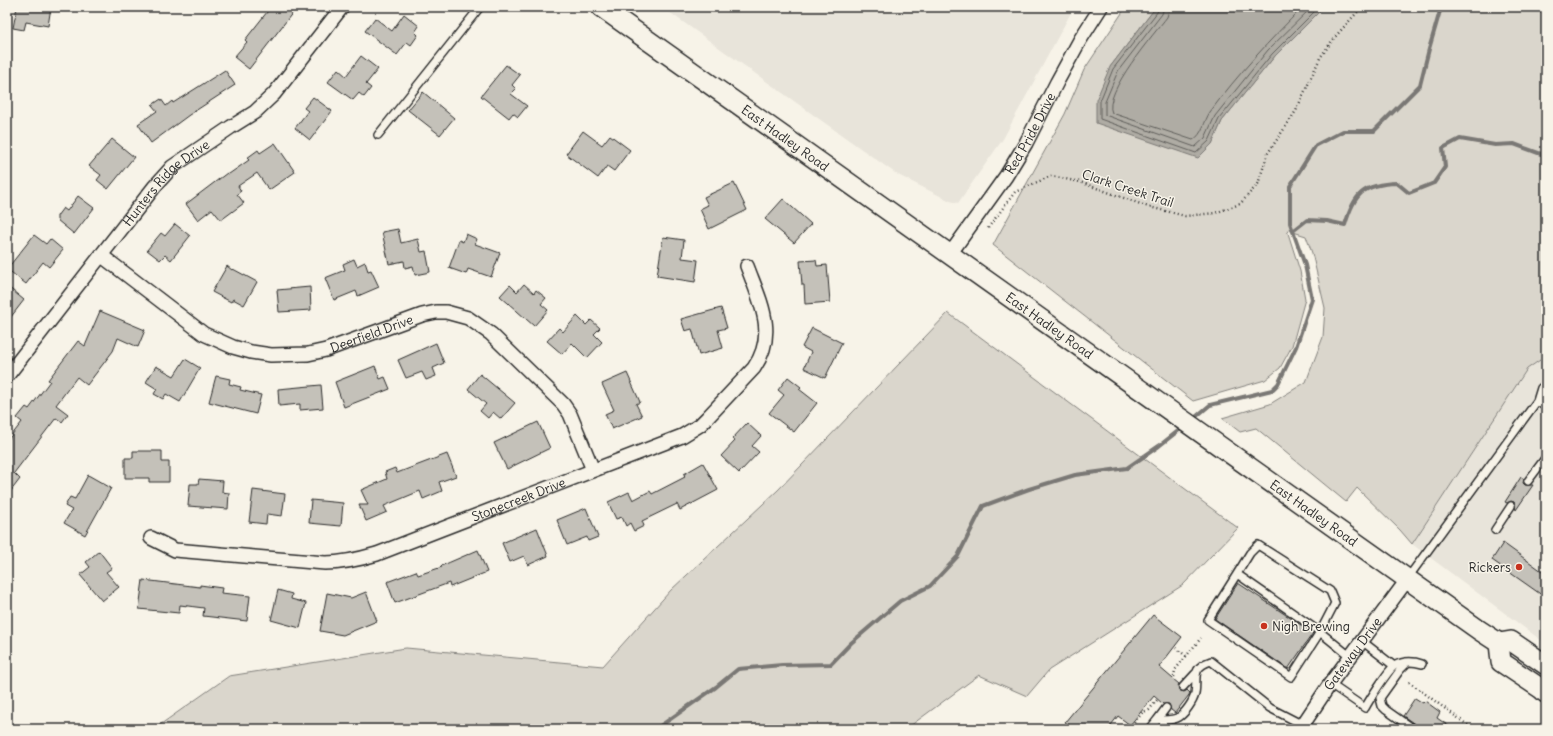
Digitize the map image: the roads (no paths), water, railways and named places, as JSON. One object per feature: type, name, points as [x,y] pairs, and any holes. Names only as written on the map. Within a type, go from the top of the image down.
[{"type":"street","name":"Hunters Ridge Drive","points":[[7,376],[102,256],[155,186],[172,167],[231,126],[255,112],[274,94],[342,7]]},
{"type":"street","name":"East Hadley Road","points":[[601,7],[1499,644]]},
{"type":"street","name":"Red Pride Drive","points":[[950,254],[1006,176],[1026,143],[1080,40],[1101,7]]},
{"type":"street","name":"Deerfield Drive","points":[[102,256],[204,334],[233,347],[250,352],[271,355],[308,354],[326,350],[422,315],[436,312],[446,312],[468,318],[491,334],[563,404],[570,414],[593,470]]},
{"type":"street","name":"Stonecreek Drive","points":[[151,538],[175,550],[336,563],[377,554],[682,436],[691,431],[707,418],[754,368],[760,359],[764,348],[766,326],[764,313],[747,266]]},
{"type":"street","name":"Gateway Drive","points":[[1301,727],[1330,684],[1407,580]]},
{"type":"street","points":[[1546,665],[1511,641],[1499,644],[1501,662],[1546,692]]},
{"type":"lane","points":[[378,135],[480,7]]},
{"type":"lane","points":[[1407,580],[1537,401],[1541,388],[1546,385]]},
{"type":"lane","points":[[1537,401],[1546,407]]},
{"type":"lane","points":[[1528,482],[1546,457]]},
{"type":"lane","points":[[1495,530],[1511,506]]},
{"type":"lane","points":[[1258,545],[1330,591],[1335,603],[1320,632],[1292,677],[1208,620],[1250,552],[1258,545]]},
{"type":"lane","points":[[1237,574],[1320,632],[1351,657]]},
{"type":"lane","points":[[1362,641],[1394,666]]},
{"type":"lane","points":[[1184,687],[1203,664],[1211,661],[1270,708],[1301,727]]},
{"type":"lane","points":[[1330,684],[1365,708],[1373,694],[1394,666],[1413,661],[1422,664]]},
{"type":"lane","points":[[1408,662],[1400,670],[1380,698],[1382,706],[1386,710],[1413,729]]},
{"type":"lane","points":[[1157,720],[1171,720],[1179,717],[1188,707],[1193,700],[1195,693],[1195,673]]},
{"type":"lane","points":[[1150,729],[1166,708]]},
{"type":"water","points":[[1156,7],[1324,7],[1275,56],[1222,121],[1212,144],[1198,158],[1096,123],[1096,100],[1110,67]]},
{"type":"waterway","points":[[1192,420],[1210,405],[1272,390],[1278,384],[1296,347],[1312,299],[1305,265],[1290,223],[1290,186],[1316,145],[1343,131],[1374,131],[1420,85],[1440,11],[1445,7]]},
{"type":"waterway","points":[[1293,231],[1307,220],[1327,221],[1345,225],[1348,214],[1356,198],[1368,189],[1376,186],[1397,183],[1409,193],[1434,183],[1445,167],[1443,148],[1460,139],[1495,145],[1514,144],[1541,154],[1546,151]]},
{"type":"waterway","points":[[656,729],[716,687],[738,669],[782,665],[831,664],[851,643],[900,601],[930,586],[958,556],[983,506],[1029,489],[1075,475],[1127,468],[1183,427]]},
{"type":"place","name":"Rickers","points":[[1519,567]]},
{"type":"place","name":"Nigh Brewing","points":[[1264,626]]}]
